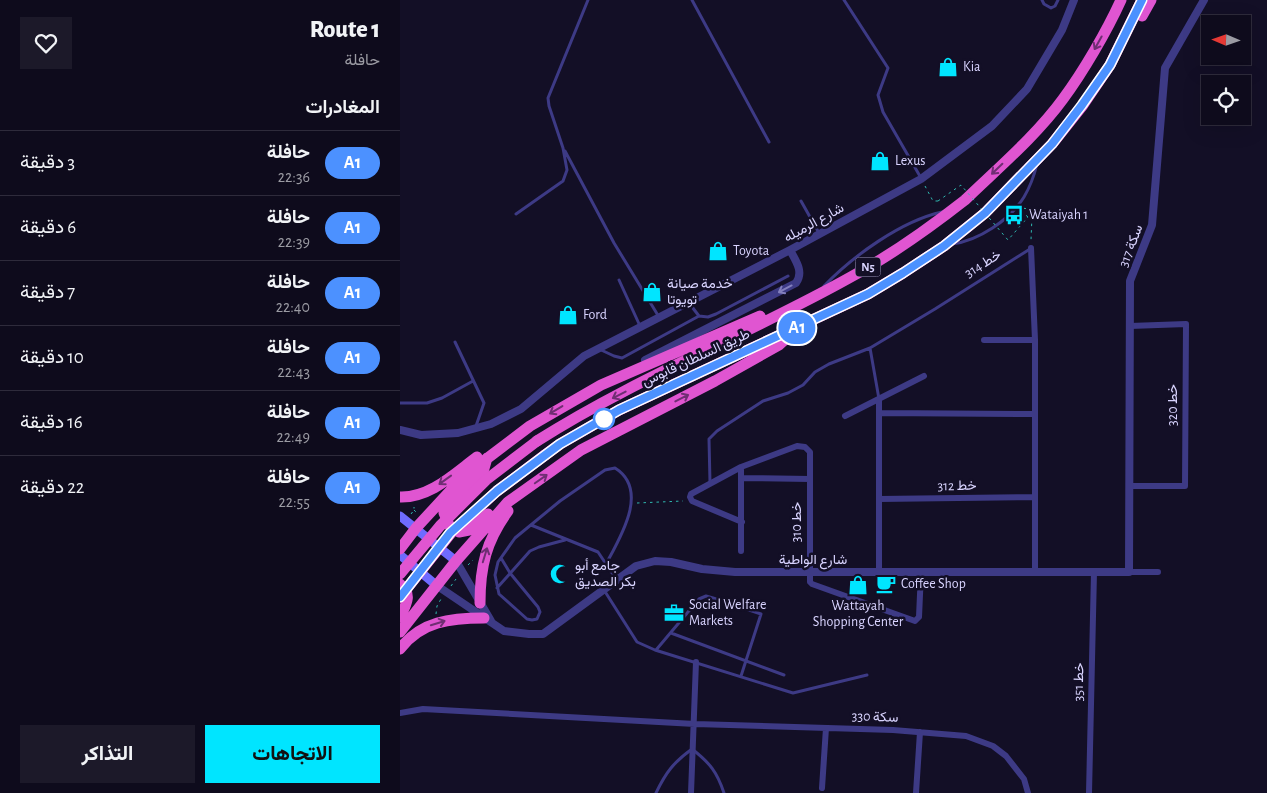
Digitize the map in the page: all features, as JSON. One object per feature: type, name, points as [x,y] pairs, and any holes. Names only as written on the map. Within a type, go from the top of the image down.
[{"type":"highway","name":"طريق السلطان قابوس","points":[[400,574],[440,526],[486,480],[562,426],[814,297],[891,253],[965,200],[1028,138],[1063,99],[1089,58],[1121,0]]},
{"type":"highway","name":"طريق السلطان قابوس","points":[[400,597],[450,533],[497,491],[560,444],[619,410],[868,294],[944,246],[985,213],[1040,157],[1082,105],[1110,65],[1142,0]]},
{"type":"highway","points":[[1132,22],[1144,14],[1151,0]]},
{"type":"highway","points":[[400,497],[419,495],[431,490],[494,444],[530,426],[601,384],[774,310],[793,307]]},
{"type":"highway","points":[[400,632],[456,560],[508,502],[581,450],[779,345],[798,327]]},
{"type":"highway","points":[[400,549],[416,528],[464,476],[530,426]]},
{"type":"highway","points":[[487,458],[483,472],[447,506],[444,513],[446,521],[456,531],[467,531],[498,505],[508,502]]},
{"type":"highway","points":[[480,603],[480,577],[487,548],[499,522],[526,490]]},
{"type":"highway","points":[[400,584],[408,593],[409,598],[400,617]]},
{"type":"highway","points":[[400,649],[418,631],[438,622],[462,618],[484,618]]},
{"type":"main road","points":[[400,516],[456,560]]},
{"type":"main road","points":[[400,555],[436,585]]},
{"type":"street","name":"شارع الرميله","points":[[400,430],[421,435],[458,433],[491,424],[521,409],[584,356],[598,348],[689,303],[921,179],[992,126],[1026,89],[1062,30],[1074,0]]},
{"type":"street","name":"سكة 317","points":[[1129,572],[1130,281],[1152,225],[1165,68],[1204,0]]},
{"type":"street","points":[[1031,248],[1035,340],[1035,571]]},
{"type":"street","points":[[601,384],[611,377],[796,283],[800,276],[800,270],[790,250]]},
{"type":"street","name":"خط 320","points":[[1130,326],[1186,324],[1186,486],[1130,486]]},
{"type":"street","points":[[984,340],[1035,340]]},
{"type":"street","points":[[845,416],[924,376]]},
{"type":"street","points":[[879,399],[879,572]]},
{"type":"street","points":[[879,413],[1035,414]]},
{"type":"street","name":"خط 310","points":[[741,467],[796,446],[805,447],[810,452],[810,572]]},
{"type":"street","points":[[741,551],[742,522],[742,478],[741,467],[692,492],[691,499],[742,522]]},
{"type":"street","points":[[742,478],[810,478]]},
{"type":"street","name":"خط 312","points":[[879,499],[1035,497]]},
{"type":"street","points":[[456,560],[494,625]]},
{"type":"street","name":"شارع الواطية","points":[[436,585],[504,631],[543,634],[604,590],[616,579],[636,566],[655,561],[671,562],[702,569],[735,572],[1158,572]]},
{"type":"street","points":[[810,572],[810,582],[814,585],[914,621],[918,620],[919,617],[921,572]]},
{"type":"street","name":"خط 351","points":[[1089,793],[1094,572]]},
{"type":"street","points":[[691,793],[696,662]]},
{"type":"street","name":"سكة 330","points":[[400,713],[423,709],[695,724],[920,732],[966,736],[993,746],[1006,756],[1024,779],[1028,793]]},
{"type":"street","points":[[822,788],[826,728]]},
{"type":"street","points":[[916,793],[920,732]]},
{"type":"lane","points":[[516,214],[563,181],[567,170],[563,148],[548,98],[588,0]]},
{"type":"lane","points":[[692,0],[769,142]]},
{"type":"lane","points":[[844,0],[888,68],[878,95],[883,112],[921,179]]},
{"type":"lane","points":[[1042,0],[1044,4],[1051,8],[1055,6],[1058,0]]},
{"type":"lane","points":[[563,148],[614,243],[659,318]]},
{"type":"lane","points":[[944,246],[965,242],[993,227],[1009,214],[1022,200],[1032,182],[1040,157]]},
{"type":"lane","points":[[801,201],[820,234]]},
{"type":"lane","points":[[814,297],[854,260],[890,234],[927,215],[952,210]]},
{"type":"lane","name":"خط 314","points":[[710,483],[709,439],[717,431],[763,401],[803,385],[815,372],[829,364],[870,348],[1031,248]]},
{"type":"lane","points":[[598,348],[622,358],[700,316],[708,317],[716,314],[788,276]]},
{"type":"lane","points":[[619,280],[640,327]]},
{"type":"lane","points":[[689,303],[700,316]]},
{"type":"lane","points":[[456,342],[484,403],[475,428]]},
{"type":"lane","points":[[870,348],[879,399]]},
{"type":"lane","points":[[400,403],[426,403],[442,398],[473,381]]},
{"type":"lane","points":[[501,558],[510,573],[538,607],[540,612],[534,620],[526,619],[499,594],[495,575],[498,562],[515,538],[560,501],[605,470],[615,468],[622,472],[631,491],[632,507],[621,536],[606,564]]},
{"type":"lane","points":[[531,525],[598,552],[616,579]]},
{"type":"lane","points":[[497,588],[530,551],[566,539]]},
{"type":"lane","points":[[604,590],[637,642],[656,650],[794,693],[867,675]]},
{"type":"lane","points":[[656,650],[699,599],[706,596],[761,614],[741,676]]},
{"type":"lane","points":[[671,633],[784,675]]},
{"type":"lane","points":[[656,793],[664,775],[677,760],[692,749],[708,761],[718,777],[724,793]]},
{"type":"path","points":[[921,179],[933,200],[938,201],[961,185],[1008,240],[1028,217],[1021,211],[1025,208],[1032,216],[1031,248]]},
{"type":"path","points":[[631,503],[680,502],[691,499]]},
{"type":"bus line","name":"A1","points":[[400,597],[450,533],[497,491],[560,444],[619,410],[868,294],[944,246],[985,213],[1052,144],[1110,65],[1142,0]]},
{"type":"place","name":"Kia","points":[[948,67]]},
{"type":"place","name":"Lexus","points":[[880,161]]},
{"type":"place","name":"Wataiyah 1","points":[[1014,215]]},
{"type":"place","name":"Toyota","points":[[718,251]]},
{"type":"place","name":"خدمة صيانة تويوتا","points":[[652,292]]},
{"type":"place","name":"Ford","points":[[568,315]]},
{"type":"place","name":"جامع أبو بكر الصديق","points":[[560,574]]},
{"type":"place","name":"Coffee Shop","points":[[886,584]]},
{"type":"place","name":"Wattayah Shopping Center","points":[[858,585]]},
{"type":"place","name":"Social Welfare Markets","points":[[674,613]]}]
